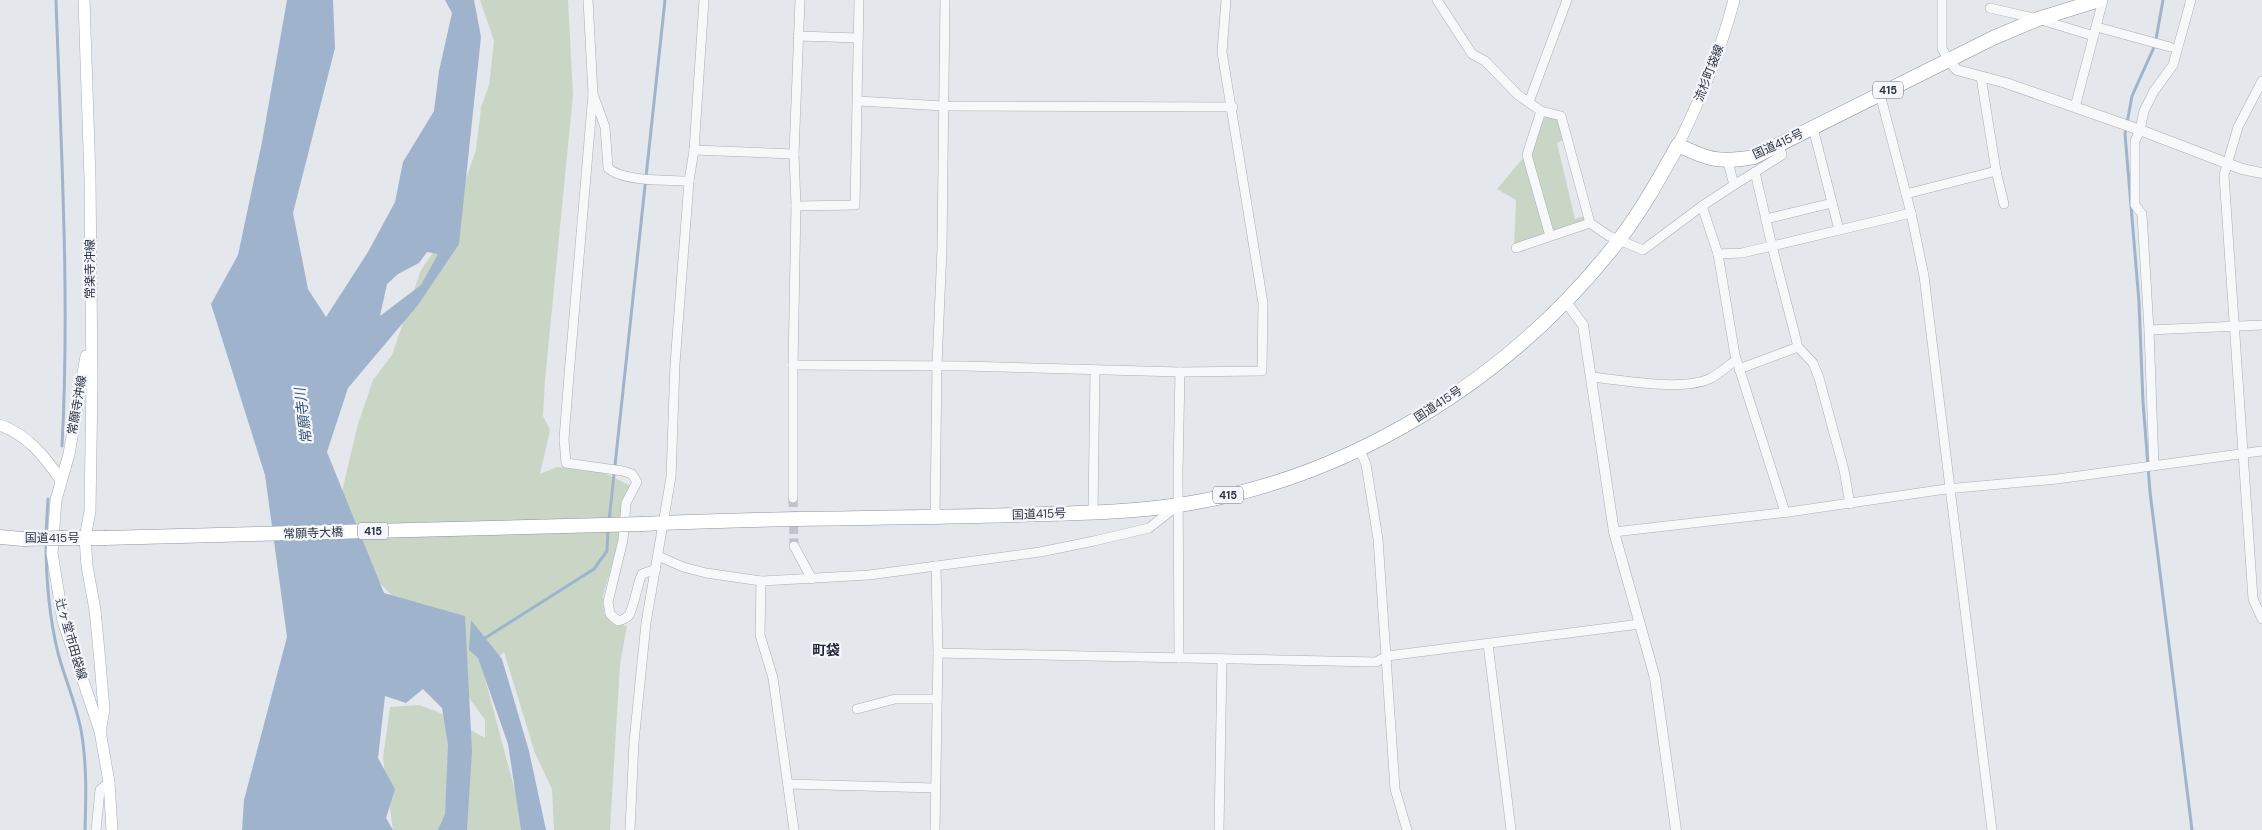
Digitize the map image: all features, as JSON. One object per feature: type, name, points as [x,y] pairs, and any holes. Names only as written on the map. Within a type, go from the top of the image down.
[{"type":"highway","name":"国道415号","points":[[642,524],[1094,512],[1178,505],[1229,495],[1287,478],[1359,449],[1423,416],[1484,374],[1531,334],[1566,302],[1619,240],[1648,198],[1678,145],[1706,158],[1728,162],[1754,157],[1948,60],[2038,19],[2099,0]]},
{"type":"highway","name":"常願寺大橋","points":[[104,538],[642,524]]},
{"type":"highway","name":"国道415号","points":[[0,537],[23,539],[104,538]]},
{"type":"main road","name":"常楽寺沖線","points":[[84,0],[90,179],[92,459],[90,511],[85,538]]},
{"type":"main road","name":"流杉町袋線","points":[[1678,145],[1701,96],[1727,25],[1734,0]]},
{"type":"main road","name":"常願寺沖線","points":[[61,480],[68,454],[90,330]]},
{"type":"main road","points":[[0,425],[24,436],[42,454],[61,480]]},
{"type":"main road","name":"辻ヶ堂市田袋線","points":[[61,480],[53,528],[52,553],[56,584],[63,621],[100,731],[109,782],[112,830]]},
{"type":"main road","name":"辻ヶ堂市田袋線","points":[[85,538],[104,710],[100,731]]},
{"type":"street","points":[[588,0],[593,94],[564,439],[566,464],[623,471],[632,474],[637,482],[626,502],[623,540],[608,602],[610,614],[618,621],[629,615],[642,574],[656,569]]},
{"type":"street","points":[[630,830],[635,732],[646,623],[671,477],[675,364],[689,181],[694,150],[704,0]]},
{"type":"street","points":[[793,498],[796,206],[794,154],[800,0]]},
{"type":"street","points":[[796,206],[855,206],[859,0]]},
{"type":"street","points":[[935,517],[937,366],[942,248],[945,0]]},
{"type":"street","points":[[793,365],[937,366],[1180,372],[1262,371],[1263,303],[1233,107],[1222,52],[1226,0]]},
{"type":"street","points":[[1437,0],[1472,54],[1486,61],[1518,95],[1541,111],[1561,116],[1590,223],[1609,236],[1643,250],[1702,206],[1782,154],[1780,145]]},
{"type":"street","points":[[1529,102],[1567,0]]},
{"type":"street","points":[[1942,0],[1942,48],[1948,60],[1957,70],[2006,83],[2140,130],[2226,163],[2262,173]]},
{"type":"street","points":[[2075,107],[2103,0]]},
{"type":"street","points":[[2154,466],[2142,214],[2135,205],[2135,141],[2140,130],[2144,111],[2154,91],[2173,66],[2191,0]]},
{"type":"street","points":[[1990,8],[2038,19],[2094,36]]},
{"type":"street","points":[[2097,27],[2170,46]]},
{"type":"street","points":[[798,36],[858,38]]},
{"type":"street","points":[[1981,77],[1996,171],[2004,204]]},
{"type":"street","points":[[2262,81],[2238,127],[2224,175],[2253,599],[2262,619]]},
{"type":"street","points":[[593,94],[605,127],[608,168],[614,174],[637,178],[689,181]]},
{"type":"street","points":[[1880,94],[1911,213],[1924,276],[1992,830]]},
{"type":"street","points":[[858,101],[944,106],[1233,107]]},
{"type":"street","points":[[1541,111],[1526,155],[1550,236]]},
{"type":"street","points":[[1813,128],[1839,230]]},
{"type":"street","points":[[694,150],[794,154]]},
{"type":"street","points":[[1728,162],[1734,185]]},
{"type":"street","points":[[1906,194],[1996,171]]},
{"type":"street","points":[[1755,172],[1798,347],[1813,363],[1819,378],[1844,470],[1850,504]]},
{"type":"street","points":[[1766,219],[1832,204]]},
{"type":"street","points":[[1702,206],[1718,254],[1738,364],[1785,512]]},
{"type":"street","points":[[1718,254],[1742,253],[1911,213]]},
{"type":"street","points":[[1516,248],[1590,223]]},
{"type":"street","points":[[1566,302],[1583,324],[1614,532],[1655,678],[1676,830]]},
{"type":"street","points":[[2149,330],[2262,325]]},
{"type":"street","points":[[1591,377],[1659,384],[1696,382],[1710,378],[1738,364],[1798,347]]},
{"type":"street","points":[[1094,512],[1095,370]]},
{"type":"street","points":[[1180,372],[1178,505],[1180,658]]},
{"type":"street","points":[[1359,449],[1366,464],[1378,539],[1395,789],[1407,830]]},
{"type":"street","points":[[1614,532],[1850,504],[1951,489],[2057,479],[2262,450]]},
{"type":"street","points":[[658,556],[683,567],[706,574],[761,581],[869,575],[1040,552],[1149,528],[1178,505]]},
{"type":"street","points":[[794,546],[812,579]]},
{"type":"street","points":[[935,830],[938,653],[936,566]]},
{"type":"street","points":[[761,581],[760,634],[773,678],[794,830]]},
{"type":"street","points":[[938,653],[1376,662],[1387,656],[1640,624]]},
{"type":"street","points":[[1488,644],[1511,830]]},
{"type":"street","points":[[1219,830],[1222,659]]},
{"type":"street","points":[[857,709],[895,699],[937,699]]},
{"type":"street","points":[[96,830],[100,790],[109,782]]},
{"type":"street","points":[[788,784],[935,788]]},
{"type":"green space","points":[[480,0],[568,0],[573,95],[545,380],[543,416],[550,430],[540,474],[557,467],[602,472],[631,486],[603,596],[604,613],[612,623],[627,626],[620,664],[610,830],[554,830],[552,789],[535,753],[504,652],[483,671],[518,802],[521,830],[393,830],[383,758],[390,707],[419,705],[438,712],[485,738],[485,720],[408,612],[369,572],[340,500],[358,424],[373,380],[392,355],[421,270],[448,231],[476,150],[481,108],[489,85],[494,41]]},
{"type":"green space","points":[[1545,116],[1560,119],[1565,139],[1557,143],[1575,219],[1584,216],[1585,224],[1514,246],[1516,200],[1497,189],[1524,157],[1530,155]]},
{"type":"water","name":"常願寺川","points":[[287,0],[333,0],[335,48],[293,213],[308,289],[326,317],[368,252],[395,202],[403,162],[434,111],[439,71],[452,13],[445,0],[474,0],[481,37],[459,244],[418,305],[348,388],[327,452],[384,593],[465,616],[472,751],[467,830],[438,830],[445,814],[448,745],[442,708],[423,689],[406,703],[385,696],[378,758],[395,789],[386,818],[393,830],[242,830],[244,800],[287,637],[265,475],[211,304],[238,255],[262,142]],"holes":[[[427,252],[438,254],[421,285],[380,316],[387,284],[398,274],[419,263]]]},
{"type":"water","points":[[471,620],[502,659],[529,751],[546,830],[521,830],[508,744],[478,658],[469,650]]},
{"type":"waterway","points":[[56,0],[65,279],[62,446]]},
{"type":"waterway","points":[[609,521],[665,0]]},
{"type":"waterway","points":[[2163,0],[2155,45],[2132,96],[2125,134],[2139,302],[2143,402],[2150,492],[2192,830]]},
{"type":"waterway","points":[[46,534],[48,499]]},
{"type":"waterway","points":[[485,638],[594,569],[607,551],[608,528]]},
{"type":"waterway","points":[[46,542],[47,584],[52,625],[58,653],[79,720],[83,742],[86,780],[85,830]]},
{"type":"tunnel","points":[[793,498],[794,546]]},
{"type":"district","name":"町袋","points":[[826,650]]}]
